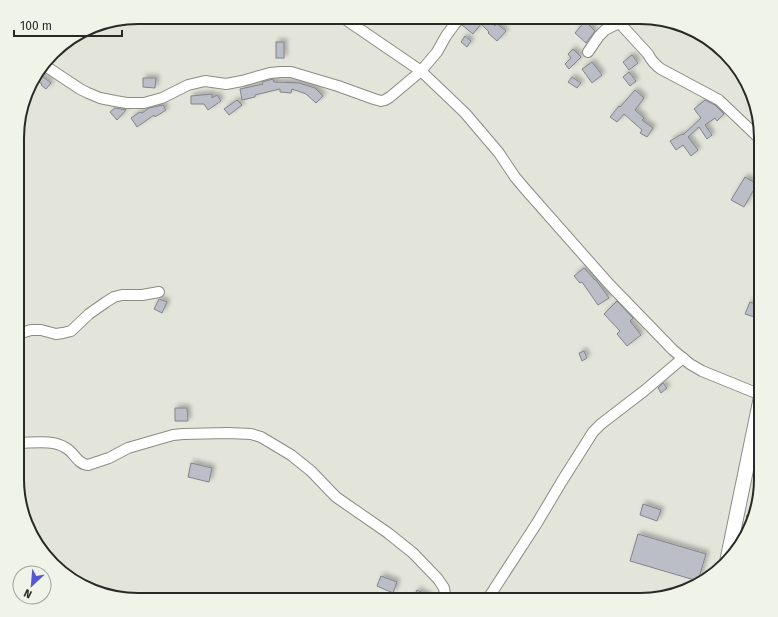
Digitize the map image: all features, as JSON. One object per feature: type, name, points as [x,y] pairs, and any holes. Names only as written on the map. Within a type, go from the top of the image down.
[{"type":"highway","points":[[730,549],[754,430]]},
{"type":"street","points":[[352,24],[421,71],[465,113],[499,154],[515,177],[609,284],[673,350],[690,364],[702,371],[754,393]]},
{"type":"street","points":[[48,68],[88,93],[100,98],[127,103],[144,103],[162,98],[188,85],[205,81],[226,84],[270,73],[281,72],[291,72],[381,101],[390,97],[421,71],[437,52],[455,24]]},
{"type":"street","points":[[588,52],[599,36],[612,24]]},
{"type":"street","points":[[620,24],[661,70],[719,100],[754,133]]},
{"type":"street","points":[[24,332],[31,330],[41,330],[56,334],[63,334],[71,331],[89,314],[114,298],[122,295],[142,295],[159,292]]},
{"type":"street","points":[[492,593],[593,432],[600,424],[644,391],[683,358]]},
{"type":"street","points":[[24,443],[50,442],[67,448],[79,462],[88,465],[109,458],[128,448],[173,435],[228,433],[251,434],[261,437],[301,462],[336,497],[388,533],[413,553],[438,579],[444,588],[445,593]]},
{"type":"building","points":[[463,24],[481,24],[473,34],[462,25]]},
{"type":"building","points":[[481,24],[493,24],[495,26],[497,24],[506,31],[497,41],[488,33],[489,32]]},
{"type":"building","points":[[582,24],[588,24],[595,31],[586,43],[575,33]]},
{"type":"building","points":[[465,36],[471,41],[467,47],[461,42]]},
{"type":"building","points":[[276,42],[284,42],[284,58],[276,58]]},
{"type":"building","points":[[573,49],[581,57],[569,69],[565,64],[571,58],[568,54]]},
{"type":"building","points":[[632,55],[638,63],[629,70],[623,62]]},
{"type":"building","points":[[592,62],[602,75],[592,83],[582,69]]},
{"type":"building","points":[[629,72],[636,81],[630,86],[623,77]]},
{"type":"building","points":[[42,76],[51,83],[46,89],[41,85],[42,84],[39,82]]},
{"type":"building","points":[[572,77],[581,83],[577,88],[568,82]]},
{"type":"building","points":[[143,78],[156,78],[155,88],[143,87]]},
{"type":"building","points":[[273,79],[274,82],[299,83],[315,88],[323,96],[316,103],[306,94],[292,89],[291,93],[280,92],[280,89],[242,100],[240,89],[263,84],[262,82]]},
{"type":"building","points":[[635,90],[644,98],[635,110],[644,118],[642,120],[653,128],[647,137],[640,133],[642,130],[624,114],[617,122],[610,117]]},
{"type":"building","points":[[212,94],[212,98],[217,95],[221,101],[208,110],[204,104],[191,104],[191,96]]},
{"type":"building","points":[[237,100],[242,105],[229,115],[224,109]]},
{"type":"building","points":[[705,100],[715,105],[724,114],[717,121],[715,118],[705,125],[712,135],[707,139],[699,127],[688,137],[698,150],[691,156],[683,145],[676,150],[670,141],[682,134],[683,135],[701,118],[694,109]]},
{"type":"building","points":[[163,105],[166,110],[155,117],[154,115],[137,127],[131,118],[149,108]]},
{"type":"building","points":[[115,108],[126,110],[117,120],[110,112]]},
{"type":"building","points":[[745,177],[754,182],[754,189],[744,207],[731,200]]},
{"type":"building","points":[[584,268],[596,280],[609,298],[598,305],[582,282],[580,283],[574,276]]},
{"type":"building","points":[[159,299],[167,302],[162,313],[154,309]]},
{"type":"building","points":[[617,301],[633,318],[630,321],[641,335],[627,346],[617,334],[620,331],[604,314]]},
{"type":"building","points":[[750,302],[754,303],[754,317],[745,314]]},
{"type":"building","points":[[584,351],[587,358],[582,361],[579,353]]},
{"type":"building","points":[[663,383],[667,388],[661,393],[658,388]]},
{"type":"building","points":[[175,408],[187,408],[188,421],[175,421]]},
{"type":"building","points":[[191,463],[212,468],[209,482],[188,477]]},
{"type":"building","points":[[643,504],[661,510],[657,521],[640,515]]},
{"type":"building","points":[[638,534],[706,554],[699,576],[693,580],[630,561]]},
{"type":"building","points":[[381,576],[397,582],[393,593],[377,586]]},
{"type":"building","points":[[417,590],[423,593],[416,593]]}]
